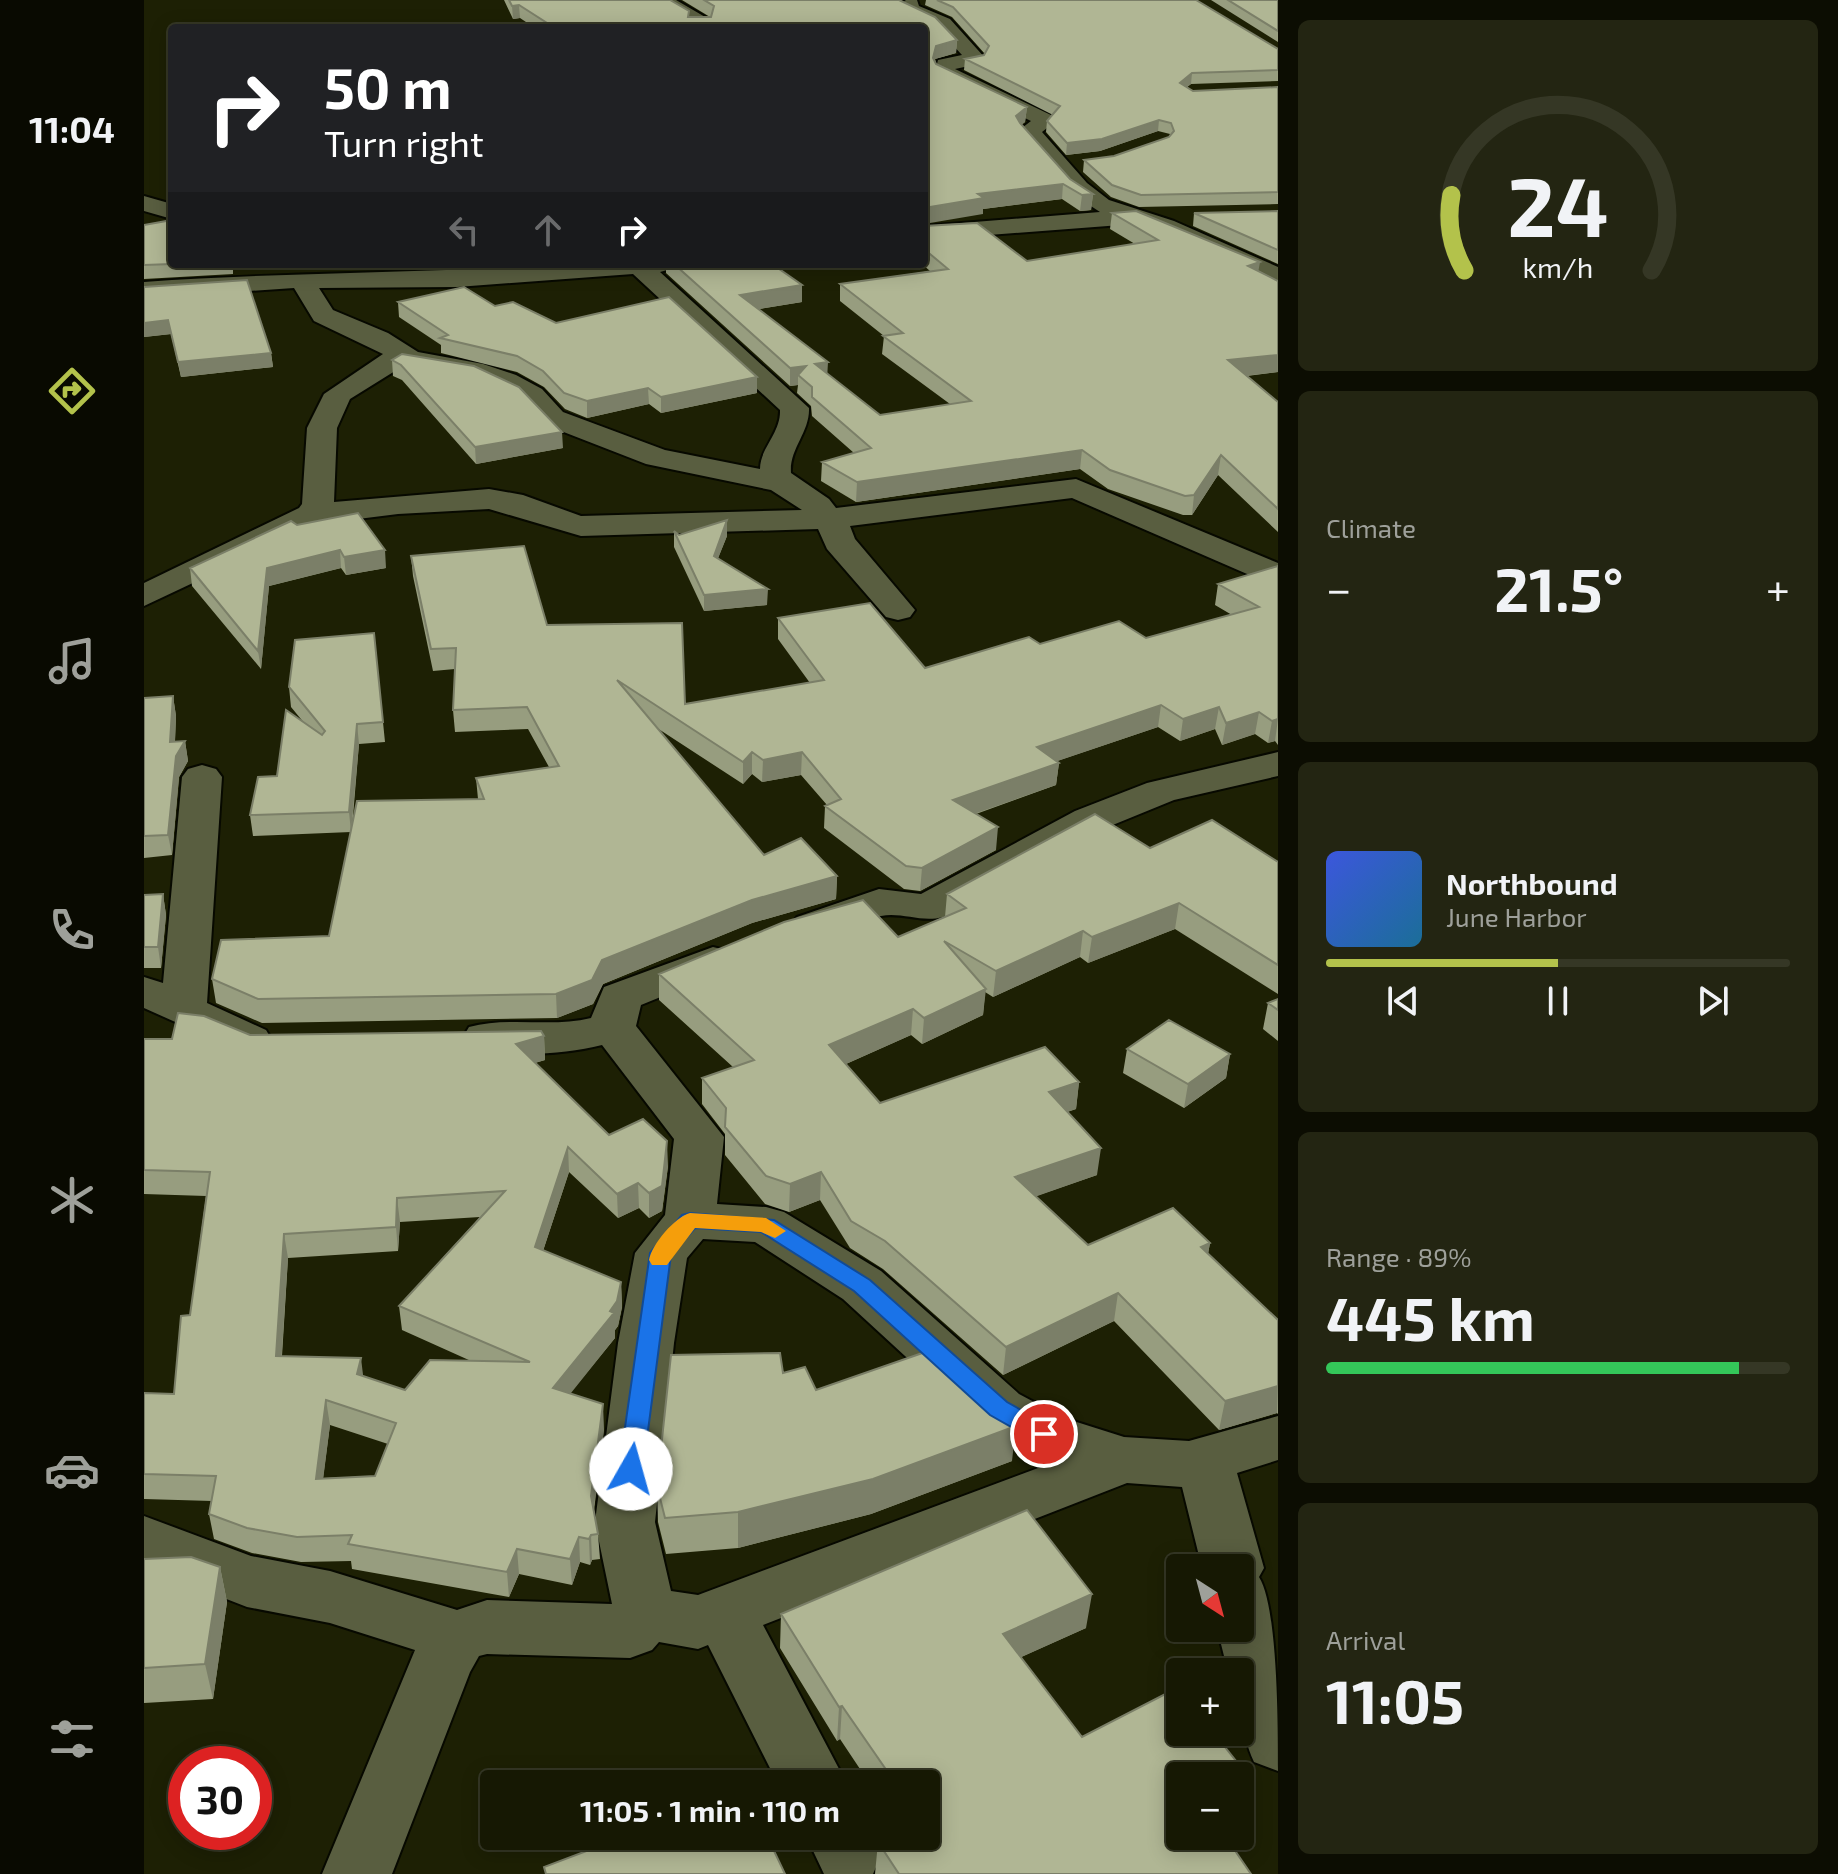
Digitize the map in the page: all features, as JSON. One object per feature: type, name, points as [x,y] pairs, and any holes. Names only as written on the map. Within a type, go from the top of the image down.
[{"type":"street","points":[[662,0],[700,19],[703,21],[701,24]]},
{"type":"street","points":[[950,2],[908,5],[943,23],[976,59],[945,64],[948,74],[1046,120],[1029,131],[1079,188],[1101,205],[1175,230],[1278,276]]},
{"type":"street","points":[[1062,165],[1090,161]]},
{"type":"street","points":[[144,203],[168,211]]},
{"type":"street","points":[[928,233],[1199,215]]},
{"type":"street","points":[[144,290],[272,273],[302,281],[552,268]]},
{"type":"street","points":[[649,268],[794,408],[796,418],[779,449],[774,468],[781,483]]},
{"type":"street","points":[[302,281],[323,315],[378,339],[401,355],[483,372],[506,381],[532,395],[553,418],[657,458],[781,483],[818,506],[830,519],[839,542],[898,610]]},
{"type":"street","points":[[310,515],[318,506],[322,428],[338,394],[401,355]]},
{"type":"street","points":[[144,596],[310,515],[398,504],[489,499],[512,502],[564,523],[581,526],[830,519],[1025,492],[1076,488],[1266,570]]},
{"type":"street","points":[[612,1027],[620,997],[762,938],[815,925],[879,902],[928,908],[1089,820],[1161,791],[1278,764]]},
{"type":"street","points":[[184,1009],[202,777]]},
{"type":"street","points":[[144,991],[254,1041],[288,1038]]},
{"type":"street","points":[[441,1038],[524,1036],[564,1039],[587,1036],[612,1027]]},
{"type":"street","points":[[612,1027],[699,1137],[690,1220],[661,1253],[646,1343],[625,1522],[645,1613]]},
{"type":"street","points":[[690,1220],[766,1225],[862,1285],[999,1409],[1044,1434],[1124,1460],[1278,1470]]},
{"type":"street","points":[[1197,1465],[1278,1438]]},
{"type":"street","points":[[645,1613],[698,1622],[1124,1460]]},
{"type":"street","points":[[1197,1465],[1228,1554]]},
{"type":"street","points":[[144,1541],[247,1581],[330,1597],[457,1637],[487,1627],[630,1631],[645,1613]]},
{"type":"street","points":[[724,1613],[806,1770]]},
{"type":"street","points":[[357,1874],[442,1660],[457,1637]]},
{"type":"street","points":[[1252,1642],[1278,1741]]},
{"type":"building","points":[[509,0],[670,0],[689,11],[688,17],[711,17],[714,6],[704,0],[899,0],[935,17],[957,40],[936,46],[933,58],[936,64],[1027,107],[1016,116],[1020,123],[1070,179],[1093,194],[1082,195],[1063,184],[978,194],[984,198],[928,207],[928,24],[549,24],[519,5],[512,6]]},
{"type":"building","points":[[937,0],[1196,0],[1278,49],[1278,70],[1192,73],[1180,83],[1193,91],[1278,87],[1278,192],[1141,195],[1112,185],[1084,160],[1114,156],[1169,137],[1174,131],[1171,123],[1159,120],[1102,139],[1067,143],[1047,121],[1060,106],[965,59],[984,55],[989,46],[953,7]]},
{"type":"building","points":[[1228,0],[1278,0],[1278,31]]},
{"type":"building","points":[[1136,211],[1260,262],[1248,266],[1278,281],[1278,355],[1228,360],[1278,402],[1278,509],[1221,455],[1194,495],[1185,496],[1110,470],[1082,450],[857,482],[822,462],[871,448],[812,397],[812,387],[798,375],[806,366],[790,368],[678,268],[778,268],[802,285],[740,295],[828,362],[815,364],[880,415],[971,401],[883,336],[903,333],[840,284],[948,269],[928,252],[928,226],[977,223],[1027,261],[1158,240],[1112,213]]},
{"type":"building","points":[[1278,211],[1278,250],[1194,213]]},
{"type":"building","points":[[168,221],[168,264],[144,265],[144,225]]},
{"type":"building","points":[[247,280],[271,353],[178,362],[168,320],[144,323],[144,287]]},
{"type":"building","points":[[464,287],[495,306],[513,302],[556,323],[669,297],[757,377],[661,397],[648,388],[587,401],[564,393],[543,371],[517,356],[440,338],[448,335],[398,302]]},
{"type":"building","points":[[402,354],[474,366],[519,387],[562,432],[475,447],[401,365],[392,360]]},
{"type":"building","points":[[358,513],[385,550],[344,557],[340,550],[267,568],[258,651],[190,568],[291,521],[297,525]]},
{"type":"building","points":[[727,520],[714,556],[768,589],[704,595],[674,531],[679,535]]},
{"type":"building","points":[[524,546],[547,625],[682,623],[685,704],[824,680],[778,618],[870,603],[925,668],[1029,637],[1040,644],[1119,621],[1146,638],[1259,607],[1218,584],[1278,566],[1278,719],[1272,721],[1259,712],[1226,723],[1219,707],[1183,719],[1161,705],[1037,747],[1059,763],[953,800],[998,827],[922,868],[906,866],[825,806],[841,799],[802,752],[763,760],[752,752],[743,762],[617,680],[764,855],[801,838],[837,876],[752,900],[602,960],[592,980],[556,994],[258,999],[212,979],[221,940],[329,936],[357,801],[484,799],[476,778],[559,766],[527,707],[453,710],[456,648],[431,649],[411,556]]},
{"type":"building","points":[[374,633],[383,722],[357,724],[349,812],[250,815],[258,777],[277,776],[286,710],[322,735],[325,731],[289,687],[295,640]]},
{"type":"building","points":[[173,696],[170,742],[185,741],[176,756],[168,835],[144,836],[144,698]]},
{"type":"building","points":[[1095,814],[1150,848],[1212,820],[1278,862],[1278,965],[1179,903],[1092,937],[1083,931],[996,971],[944,941],[986,989],[924,1018],[913,1009],[829,1045],[880,1103],[1045,1047],[1079,1082],[1049,1092],[1101,1148],[1015,1177],[1088,1245],[1173,1208],[1210,1243],[1201,1247],[1278,1320],[1278,1386],[1225,1401],[1118,1293],[1006,1347],[885,1241],[851,1221],[821,1172],[790,1184],[766,1176],[725,1127],[726,1108],[702,1078],[754,1060],[659,974],[784,922],[863,900],[898,937],[966,908],[947,894]]},
{"type":"building","points":[[163,894],[158,947],[144,947],[144,895]]},
{"type":"building","points":[[1278,999],[1278,1010],[1268,1003]]},
{"type":"building","points":[[178,1013],[204,1016],[250,1035],[541,1031],[544,1036],[516,1044],[609,1135],[643,1119],[667,1141],[662,1186],[649,1193],[638,1183],[617,1194],[568,1147],[535,1247],[621,1282],[617,1301],[610,1311],[614,1313],[553,1388],[603,1404],[591,1496],[598,1534],[591,1535],[589,1539],[579,1537],[570,1559],[517,1549],[507,1572],[348,1544],[352,1535],[297,1537],[247,1528],[209,1514],[216,1476],[144,1474],[144,1393],[174,1394],[181,1316],[190,1315],[210,1172],[144,1170],[144,1039],[172,1039]],"holes":[[[505,1191],[399,1306],[530,1362],[430,1360],[405,1390],[357,1374],[361,1358],[276,1356],[284,1234],[396,1227],[397,1198]],[[326,1400],[396,1423],[375,1476],[316,1479]]]},
{"type":"building","points":[[1169,1020],[1230,1054],[1188,1084],[1127,1049]]},
{"type":"building","points":[[934,1349],[981,1391],[998,1401],[1016,1426],[873,1479],[738,1512],[665,1518],[657,1486],[671,1355],[780,1353],[783,1373],[805,1367],[816,1390]]},
{"type":"building","points":[[1027,1510],[1092,1594],[1003,1634],[1082,1737],[1166,1694],[1166,1746],[1224,1746],[1236,1761],[1166,1762],[1166,1850],[1235,1850],[1251,1874],[899,1874],[883,1850],[940,1850],[940,1770],[886,1770],[842,1706],[839,1707],[781,1614]]},
{"type":"building","points":[[191,1557],[220,1567],[205,1664],[144,1668],[144,1559]]},
{"type":"building","points":[[589,1850],[774,1850],[785,1874],[546,1874],[544,1867]]},
{"type":"slow traffic","points":[[660,1260],[661,1253],[690,1220],[766,1225],[775,1231]]},
{"type":"route","points":[[631,1469],[646,1343],[661,1253],[690,1220],[766,1225],[862,1285],[999,1409],[1044,1434]]}]
